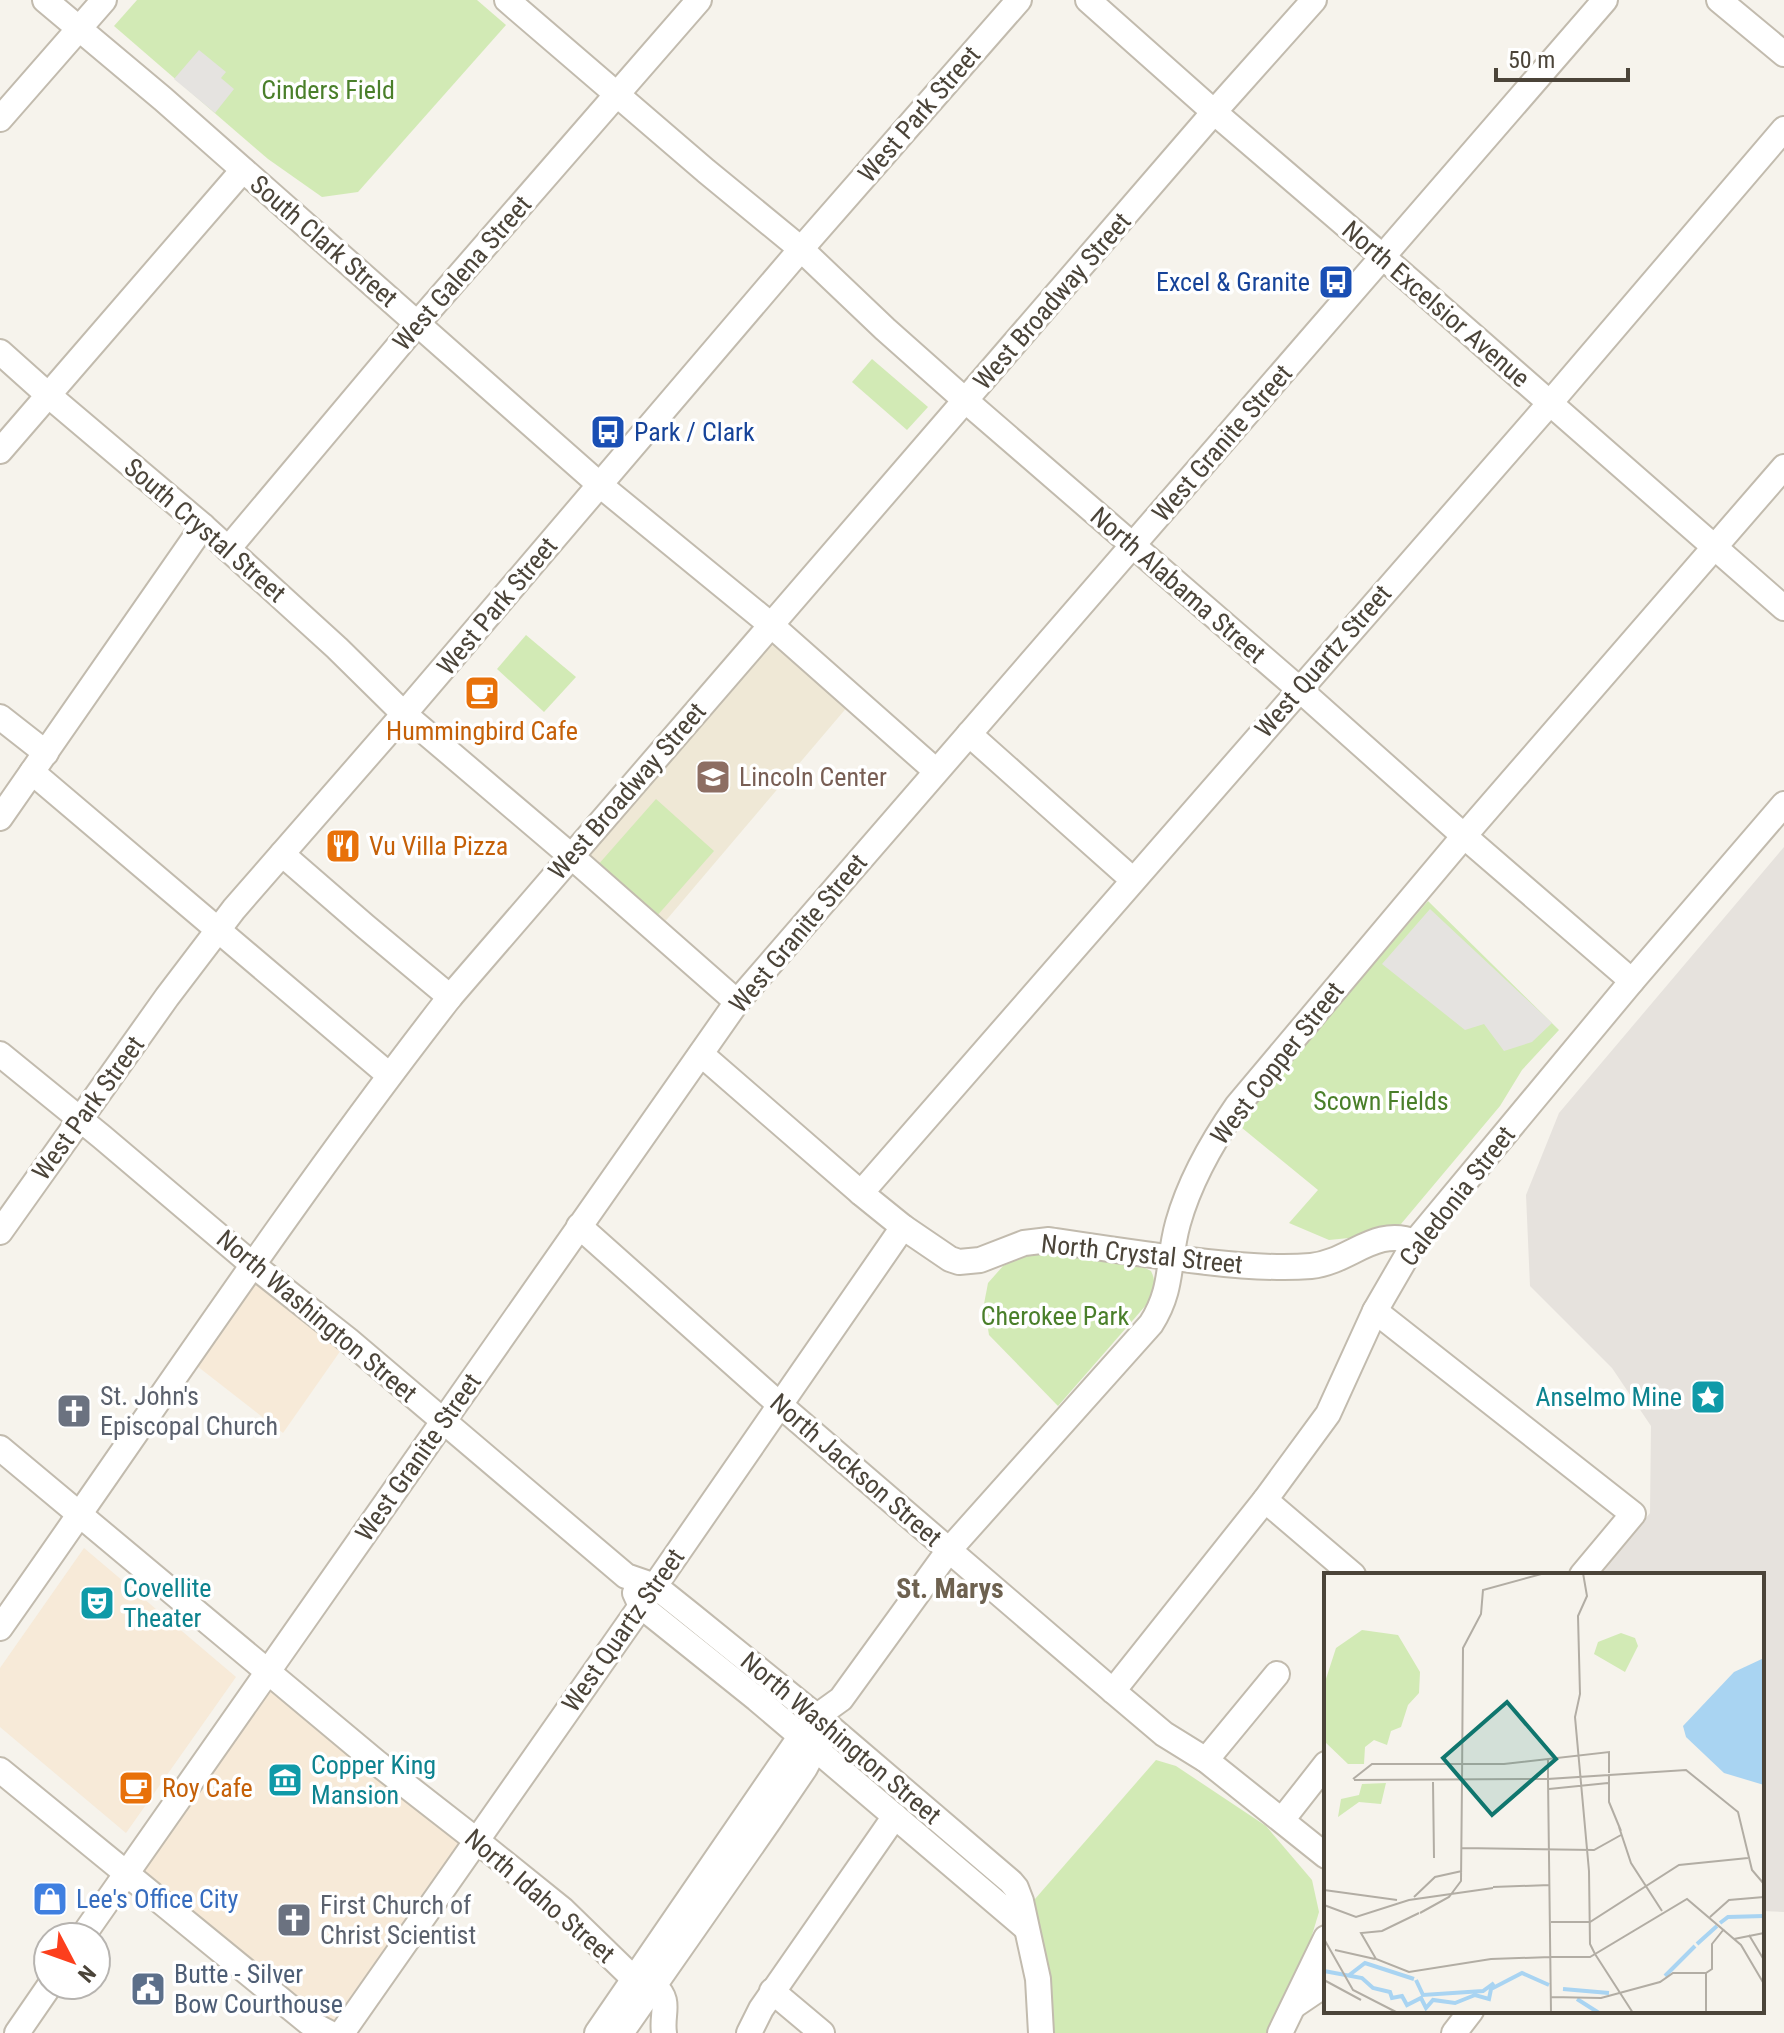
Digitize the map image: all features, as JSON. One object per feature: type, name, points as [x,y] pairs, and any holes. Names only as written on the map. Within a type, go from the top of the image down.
[{"type":"street","name":"South Clark Street","points":[[45,0],[163,99],[600,485],[771,625],[936,771]]},
{"type":"street","points":[[0,119],[104,0]]},
{"type":"street","name":"North Alabama Street","points":[[507,0],[801,249],[966,401],[1632,981]]},
{"type":"street","name":"West Galena Street","points":[[228,549],[417,324],[699,0]]},
{"type":"street","name":"West Park Street","points":[[0,1232],[218,930],[801,249],[1019,0]]},
{"type":"street","name":"North Excelsior Avenue","points":[[1088,0],[1784,608]]},
{"type":"street","name":"West Broadway Street","points":[[0,1628],[253,1265],[389,1075],[450,997],[1314,0]]},
{"type":"street","name":"West Granite Street","points":[[93,1921],[737,1002],[1605,0]]},
{"type":"street","points":[[1719,0],[1784,54]]},
{"type":"street","name":"West Quartz Street","points":[[861,1193],[1550,403],[1784,129]]},
{"type":"street","points":[[0,451],[243,170]]},
{"type":"street","name":"South Crystal Street","points":[[0,352],[203,526],[337,648],[404,714]]},
{"type":"street","name":"West Copper Street","points":[[597,2033],[644,1982],[808,1743],[949,1550],[1151,1324],[1167,1291],[1178,1222],[1186,1200],[1208,1151],[1243,1099],[1464,836],[1784,467]]},
{"type":"street","points":[[0,818],[203,526]]},
{"type":"street","points":[[404,714],[737,1002]]},
{"type":"street","points":[[0,717],[39,763],[218,930],[389,1075]]},
{"type":"street","points":[[969,734],[1133,880]]},
{"type":"street","name":"Caledonia Street","points":[[1113,1691],[1265,1500],[1328,1414],[1375,1311],[1415,1242],[1784,804]]},
{"type":"street","points":[[282,854],[450,997]]},
{"type":"street","name":"North Washington Street","points":[[0,1054],[348,1340],[626,1576],[808,1743],[1025,1927]]},
{"type":"street","name":"North Crystal Street","points":[[701,1054],[903,1227],[959,1262],[980,1260],[1024,1243],[1049,1240],[1171,1258],[1269,1267],[1309,1266],[1322,1265],[1369,1243],[1391,1237],[1404,1237],[1415,1242]]},
{"type":"street","name":"North Jackson Street","points":[[579,1226],[780,1405],[1113,1691],[1164,1734],[1206,1760],[1324,1854]]},
{"type":"street","name":"West Quartz Street","points":[[342,2033],[903,1227]]},
{"type":"street","points":[[1375,1311],[1633,1514],[1584,1573]]},
{"type":"street","name":"North Idaho Street","points":[[0,1448],[376,1762],[563,1910],[644,1982]]},
{"type":"street","points":[[1265,1500],[1351,1573]]},
{"type":"street","name":"North Washington Street","points":[[648,1596],[824,1723],[1011,1882],[1021,1901],[1038,1979],[1041,2033]]},
{"type":"street","points":[[1206,1760],[1277,1674]]},
{"type":"street","points":[[1282,1820],[1324,1767]]},
{"type":"street","points":[[0,1770],[308,2022],[329,2033]]},
{"type":"street","points":[[749,2033],[772,1991],[895,1816]]},
{"type":"street","points":[[1280,2033],[1324,1942]]},
{"type":"street","points":[[644,1982],[663,1993],[664,2033]]},
{"type":"street","name":"West Copper Street","points":[[621,2033],[644,1982]]},
{"type":"street","points":[[1295,2005],[1324,1985]]},
{"type":"street","points":[[772,1991],[822,2033]]},
{"type":"street","points":[[17,2033],[39,2001]]},
{"type":"street","points":[[1454,2033],[1469,2013]]},
{"type":"shaded area","points":[[199,50],[226,72],[221,78],[234,89],[215,113],[174,79]]},
{"type":"shaded area","name":"Lincoln Center","points":[[771,625],[854,699],[657,931],[571,856]]},
{"type":"shaded area","name":"Anselmo Mine","points":[[1784,847],[1784,1912],[1764,1911],[1764,1573],[1602,1573],[1650,1513],[1651,1426],[1612,1368],[1530,1286],[1526,1195],[1559,1113]]},
{"type":"shaded area","points":[[1430,909],[1552,1023],[1532,1042],[1504,1051],[1484,1024],[1465,1030],[1382,964]]},
{"type":"shaded area","points":[[253,1265],[348,1340],[283,1433],[188,1359]]},
{"type":"shaded area","points":[[84,1548],[236,1677],[126,1833],[0,1727],[0,1668]]},
{"type":"shaded area","points":[[269,1671],[476,1840],[331,2033],[125,1874]]},
{"type":"green space","name":"Cinders Field","points":[[137,0],[477,0],[506,25],[358,192],[322,197],[268,159],[114,26]]},
{"type":"green space","points":[[872,359],[928,407],[907,430],[852,382]]},
{"type":"green space","points":[[526,635],[576,677],[544,712],[497,669]]},
{"type":"green space","points":[[656,799],[714,851],[656,917],[597,866]]},
{"type":"green space","name":"Scown Fields","points":[[1428,901],[1559,1030],[1522,1070],[1500,1106],[1401,1224],[1369,1236],[1329,1240],[1289,1223],[1318,1190],[1236,1123]]},
{"type":"green space","name":"Cherokee Park","points":[[1034,1251],[1145,1268],[1151,1271],[1154,1280],[1147,1304],[1058,1406],[989,1335],[984,1304],[988,1283],[1003,1266]]},
{"type":"green space","points":[[1156,1760],[1176,1766],[1266,1826],[1312,1880],[1319,1912],[1309,1945],[1268,2033],[1046,2033],[1036,1945],[1035,1899]]},
{"type":"place","name":"Excel & Granite","points":[[1336,282]]},
{"type":"place","name":"Park / Clark","points":[[608,432]]},
{"type":"place","name":"Hummingbird Cafe","points":[[482,693]]},
{"type":"place","name":"Lincoln Center","points":[[713,777]]},
{"type":"place","name":"Vu Villa Pizza","points":[[343,846]]},
{"type":"place","name":"Anselmo Mine","points":[[1708,1397]]},
{"type":"place","name":"St. John's Episcopal Church","points":[[74,1411]]},
{"type":"place","name":"Covellite Theater","points":[[97,1603]]},
{"type":"place","name":"Copper King Mansion","points":[[285,1780]]},
{"type":"place","name":"Roy Cafe","points":[[136,1788]]},
{"type":"place","name":"Lee's Office City","points":[[50,1899]]},
{"type":"place","name":"First Church of Christ Scientist","points":[[294,1920]]},
{"type":"place","name":"Butte - Silver Bow Courthouse","points":[[148,1989]]},
{"type":"district","name":"St. Marys","points":[[950,1588]]}]
